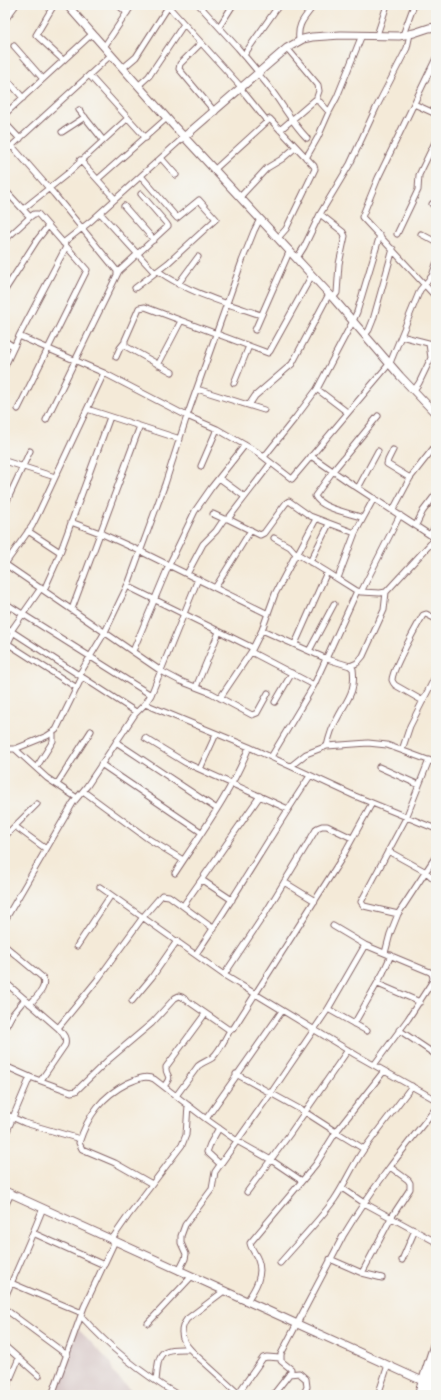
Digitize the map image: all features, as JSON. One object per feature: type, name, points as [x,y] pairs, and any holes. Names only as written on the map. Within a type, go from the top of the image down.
[{"type":"highway","points":[[427,1395],[427,1383],[436,1342]]},
{"type":"highway","points":[[419,1395],[436,1366]]},
{"type":"street","points":[[5,20],[16,5]]},
{"type":"street","points":[[54,5],[36,35],[63,60]]},
{"type":"street","points":[[67,5],[184,137],[290,250],[436,414]]},
{"type":"street","points":[[118,5],[127,13]]},
{"type":"street","points":[[104,47],[132,5]]},
{"type":"street","points":[[199,5],[244,55],[275,95],[298,129],[307,138]]},
{"type":"street","points":[[219,26],[233,5]]},
{"type":"street","points":[[244,55],[279,5]]},
{"type":"street","points":[[299,40],[298,29],[300,24],[314,5]]},
{"type":"street","points":[[377,35],[387,5]]},
{"type":"street","points":[[297,258],[320,214],[350,164],[373,114],[407,48],[406,35],[414,5]]},
{"type":"street","points":[[122,68],[136,57],[168,6],[267,121]]},
{"type":"street","points":[[138,86],[149,76],[184,24]]},
{"type":"street","points":[[5,366],[64,245],[81,228],[100,213],[184,137],[215,112],[287,48],[299,40],[312,37],[406,35],[436,27]]},
{"type":"street","points":[[6,112],[92,34]]},
{"type":"street","points":[[306,158],[337,97],[362,35]]},
{"type":"street","points":[[201,43],[180,64],[179,69],[215,112]]},
{"type":"street","points":[[14,46],[43,79]]},
{"type":"street","points":[[280,130],[316,100],[319,91],[318,85],[287,48]]},
{"type":"street","points":[[5,152],[111,55]]},
{"type":"street","points":[[436,58],[378,178],[362,217],[436,297]]},
{"type":"street","points":[[430,70],[436,73]]},
{"type":"street","points":[[89,75],[146,138]]},
{"type":"street","points":[[5,77],[23,98]]},
{"type":"street","points":[[316,100],[320,102],[329,112]]},
{"type":"street","points":[[414,104],[436,114]]},
{"type":"street","points":[[79,110],[103,140]]},
{"type":"street","points":[[62,132],[84,117]]},
{"type":"street","points":[[23,209],[128,118]]},
{"type":"street","points":[[98,179],[167,118]]},
{"type":"street","points":[[214,170],[270,119],[314,166],[314,171],[286,229],[278,238]]},
{"type":"street","points":[[5,123],[20,139]]},
{"type":"street","points":[[397,234],[418,190],[419,175],[436,140]]},
{"type":"street","points":[[12,146],[49,188],[116,271],[117,275]]},
{"type":"street","points":[[240,197],[267,168],[282,160],[296,147]]},
{"type":"street","points":[[161,158],[176,175]]},
{"type":"street","points":[[80,160],[115,199]]},
{"type":"street","points":[[141,176],[179,218]]},
{"type":"street","points":[[5,191],[30,217]]},
{"type":"street","points":[[141,194],[168,226]]},
{"type":"street","points":[[46,420],[119,271],[199,200],[216,219],[157,272],[136,288]]},
{"type":"street","points":[[124,206],[154,240]]},
{"type":"street","points":[[100,213],[138,255],[157,272],[195,292],[261,315]]},
{"type":"street","points":[[5,240],[30,217],[34,214],[38,214],[87,270],[18,409]]},
{"type":"street","points":[[249,405],[255,396],[290,367],[331,296],[337,292],[345,236],[343,232],[320,214]]},
{"type":"street","points":[[5,749],[15,749],[53,733],[58,728],[77,688],[80,676],[105,632],[127,586],[165,484],[216,334],[254,230],[260,219]]},
{"type":"street","points":[[5,290],[37,240],[48,226]]},
{"type":"street","points":[[420,234],[436,242]]},
{"type":"street","points":[[264,457],[317,390],[357,312],[380,235]]},
{"type":"street","points":[[365,335],[370,330],[393,249]]},
{"type":"street","points":[[255,330],[290,250]]},
{"type":"street","points":[[178,284],[198,257]]},
{"type":"street","points":[[19,336],[104,373],[187,416],[217,429],[245,444],[264,457],[292,480],[347,412],[390,364],[420,290],[431,277],[436,264]]},
{"type":"street","points":[[116,357],[124,343],[138,310],[142,307],[269,352],[312,275]]},
{"type":"street","points":[[431,277],[436,283]]},
{"type":"street","points":[[158,364],[181,321]]},
{"type":"street","points":[[401,336],[433,345]]},
{"type":"street","points":[[414,390],[432,358],[433,345],[436,338]]},
{"type":"street","points":[[5,341],[14,346]]},
{"type":"street","points":[[124,343],[127,348],[172,372]]},
{"type":"street","points":[[234,383],[249,346]]},
{"type":"street","points":[[104,373],[37,516],[5,564],[133,651],[161,672],[220,698],[252,715],[257,713],[268,693]]},
{"type":"street","points":[[197,388],[264,410]]},
{"type":"street","points":[[317,390],[347,412]]},
{"type":"street","points":[[87,409],[180,439]]},
{"type":"street","points":[[77,688],[11,647],[7,642],[22,615],[43,589],[60,552],[110,416]]},
{"type":"street","points":[[363,518],[332,508],[316,498],[316,495],[333,471],[378,416]]},
{"type":"street","points":[[72,609],[140,426]]},
{"type":"street","points":[[200,466],[217,429]]},
{"type":"street","points":[[133,651],[169,565],[195,511],[245,444]]},
{"type":"street","points":[[392,510],[410,478],[436,445]]},
{"type":"street","points":[[393,450],[387,464],[410,478]]},
{"type":"street","points":[[5,505],[30,451]]},
{"type":"street","points":[[358,488],[378,451]]},
{"type":"street","points":[[311,456],[436,539],[386,592],[384,610],[363,656],[356,663],[350,666]]},
{"type":"street","points":[[5,461],[55,477]]},
{"type":"street","points":[[187,574],[206,541],[245,498],[271,463]]},
{"type":"street","points":[[219,478],[245,498]]},
{"type":"street","points":[[416,525],[426,506],[436,494]]},
{"type":"street","points":[[338,578],[356,533],[374,498]]},
{"type":"street","points":[[214,514],[259,535],[264,533],[288,501],[316,519],[356,533]]},
{"type":"street","points":[[271,757],[314,685],[359,592],[400,515]]},
{"type":"street","points":[[220,698],[252,650],[293,558],[297,555],[316,519]]},
{"type":"street","points":[[71,522],[140,551],[268,614]]},
{"type":"street","points":[[310,562],[329,524]]},
{"type":"street","points":[[430,534],[436,526]]},
{"type":"street","points":[[215,588],[251,530]]},
{"type":"street","points":[[28,531],[60,552]]},
{"type":"street","points":[[274,538],[290,547],[297,555],[338,578],[359,592],[386,592]]},
{"type":"street","points":[[295,644],[327,572]]},
{"type":"street","points":[[5,920],[77,798],[136,712],[146,704],[161,672],[198,579]]},
{"type":"street","points":[[127,586],[185,614],[314,685]]},
{"type":"street","points":[[309,651],[334,604]]},
{"type":"street","points":[[5,615],[7,605],[151,695]]},
{"type":"street","points":[[423,701],[395,685],[392,677],[404,649],[422,615],[426,614],[436,619]]},
{"type":"street","points":[[5,627],[136,712]]},
{"type":"street","points":[[262,630],[327,659],[350,666],[353,669],[354,676],[352,693],[337,719],[327,746]]},
{"type":"street","points":[[196,687],[219,632]]},
{"type":"street","points":[[275,702],[292,673]]},
{"type":"street","points":[[402,750],[410,726],[436,675]]},
{"type":"street","points":[[146,704],[271,757],[310,776],[406,818],[436,829]]},
{"type":"street","points":[[57,784],[91,731]]},
{"type":"street","points":[[36,768],[53,741],[53,733]]},
{"type":"street","points":[[200,769],[216,734]]},
{"type":"street","points":[[146,738],[173,756],[288,809]]},
{"type":"street","points":[[116,742],[217,809]]},
{"type":"street","points":[[291,766],[306,754],[327,746],[377,743],[402,750],[436,763]]},
{"type":"street","points":[[175,873],[217,809],[232,783],[248,748]]},
{"type":"street","points":[[15,749],[36,768],[77,798]]},
{"type":"street","points":[[398,914],[364,906],[361,902],[406,818],[429,760]]},
{"type":"street","points":[[101,764],[201,832]]},
{"type":"street","points":[[379,767],[419,785]]},
{"type":"street","points":[[196,954],[214,929],[310,776]]},
{"type":"street","points":[[83,791],[147,838],[183,860]]},
{"type":"street","points":[[183,906],[260,796]]},
{"type":"street","points":[[176,1096],[198,1066],[211,1059],[230,1030],[233,1029],[340,861],[372,803]]},
{"type":"street","points":[[5,836],[16,827],[37,804]]},
{"type":"street","points":[[224,975],[318,828],[327,826],[352,838]]},
{"type":"street","points":[[16,827],[46,849]]},
{"type":"street","points":[[388,851],[426,872],[436,881]]},
{"type":"street","points":[[354,1024],[378,984],[388,954],[390,934],[398,914],[436,856]]},
{"type":"street","points":[[202,880],[232,900]]},
{"type":"street","points":[[284,882],[315,901]]},
{"type":"street","points":[[100,887],[224,975],[313,1030],[384,1071],[435,1098]]},
{"type":"street","points":[[58,1028],[98,980],[143,917],[164,894],[169,896],[214,929]]},
{"type":"street","points":[[77,946],[111,895]]},
{"type":"street","points":[[333,926],[365,945],[432,974],[432,982],[420,1002],[374,1065]]},
{"type":"street","points":[[132,1001],[152,977],[177,941]]},
{"type":"street","points":[[179,1271],[186,1258],[185,1251],[181,1243],[182,1230],[212,1189],[213,1177],[220,1164],[271,1093],[328,1008],[365,945]]},
{"type":"street","points":[[5,946],[44,980],[44,986],[30,1004]]},
{"type":"street","points":[[5,982],[58,1028],[65,1036],[65,1045],[40,1080]]},
{"type":"street","points":[[378,984],[420,1002]]},
{"type":"street","points":[[5,1066],[71,1092],[76,1091],[106,1061],[152,1023],[179,996],[230,1030]]},
{"type":"street","points":[[5,1028],[12,1015],[25,999]]},
{"type":"street","points":[[328,1008],[367,1031]]},
{"type":"street","points":[[206,1119],[236,1074],[282,1011]]},
{"type":"street","points":[[164,1086],[169,1077],[166,1067],[205,1014]]},
{"type":"street","points":[[399,1030],[436,1055]]},
{"type":"street","points":[[247,1192],[348,1050]]},
{"type":"street","points":[[247,1301],[257,1284],[260,1270],[258,1258],[250,1243],[316,1164],[336,1132],[384,1071]]},
{"type":"street","points":[[236,1074],[305,1112],[364,1150]]},
{"type":"street","points":[[5,1136],[14,1118],[30,1077]]},
{"type":"street","points":[[152,1184],[115,1163],[82,1149],[79,1143],[95,1110],[102,1100],[115,1090],[144,1077],[154,1079],[237,1141],[271,1160],[302,1181]]},
{"type":"street","points":[[280,1263],[333,1201],[342,1188],[351,1169],[364,1150],[412,1086]]},
{"type":"street","points":[[52,1395],[81,1315],[114,1240],[152,1184],[182,1145],[186,1136],[188,1105]]},
{"type":"street","points":[[280,1358],[330,1259],[352,1220],[390,1167],[436,1108]]},
{"type":"street","points":[[5,1114],[31,1125],[80,1139]]},
{"type":"street","points":[[219,1128],[207,1152],[220,1164]]},
{"type":"street","points":[[362,1273],[391,1218],[411,1186],[408,1180],[390,1167]]},
{"type":"street","points":[[342,1188],[364,1203],[436,1242]]},
{"type":"street","points":[[5,1206],[8,1192],[427,1383]]},
{"type":"street","points":[[5,1297],[43,1208]]},
{"type":"street","points":[[402,1260],[415,1230]]},
{"type":"street","points":[[33,1233],[104,1265]]},
{"type":"street","points":[[330,1259],[362,1273],[382,1278]]},
{"type":"street","points":[[148,1323],[192,1276]]},
{"type":"street","points":[[11,1283],[81,1315],[111,1346],[156,1381],[178,1395]]},
{"type":"street","points":[[224,1291],[187,1319],[183,1324],[182,1334],[189,1349],[238,1394],[263,1358],[280,1358]]},
{"type":"street","points":[[5,1309],[67,1355]]},
{"type":"street","points":[[5,1346],[39,1376]]},
{"type":"street","points":[[156,1381],[158,1362],[164,1351],[189,1349]]},
{"type":"street","points":[[5,1391],[19,1358]]},
{"type":"street","points":[[273,1395],[292,1370],[281,1361],[280,1358]]},
{"type":"street","points":[[378,1395],[388,1366]]},
{"type":"street","points":[[289,1374],[299,1373],[306,1380],[307,1387],[303,1395]]},
{"type":"shaded area","points":[[78,1329],[112,1364],[113,1373],[137,1395],[53,1395]]}]
